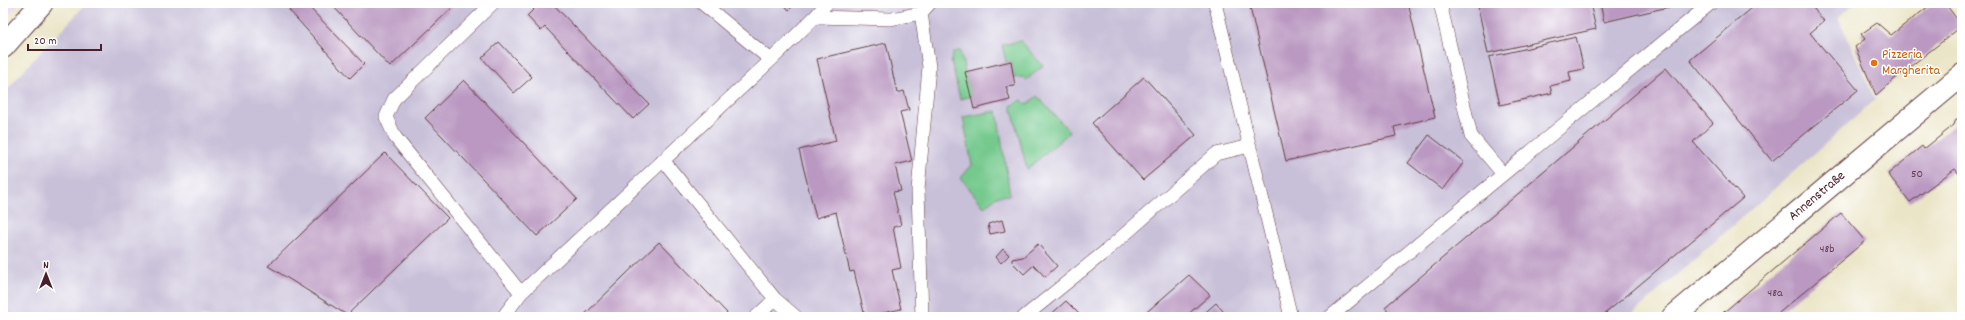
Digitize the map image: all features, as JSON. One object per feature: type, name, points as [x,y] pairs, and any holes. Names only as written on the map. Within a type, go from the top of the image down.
[{"type":"street","points":[[3,47],[42,3]]},
{"type":"street","name":"Annenstraße","points":[[1673,317],[1962,75]]},
{"type":"lane","points":[[493,3],[394,99],[386,117],[395,137],[521,293]]},
{"type":"lane","points":[[702,3],[771,60]]},
{"type":"lane","points":[[503,317],[521,293],[771,60],[827,3]]},
{"type":"lane","points":[[1215,3],[1291,317]]},
{"type":"lane","points":[[1440,3],[1471,136],[1503,174]]},
{"type":"lane","points":[[1330,317],[1711,3]]},
{"type":"lane","points":[[814,17],[892,19],[926,8],[929,67],[918,190],[922,317]]},
{"type":"lane","points":[[1024,317],[1107,250],[1216,154],[1250,146]]},
{"type":"lane","points":[[663,160],[775,299],[796,317]]},
{"type":"lane","points":[[756,317],[775,299]]},
{"type":"shaded area","points":[[3,3],[20,3],[3,21]]},
{"type":"shaded area","points":[[87,3],[1856,3],[1838,17],[1875,100],[1629,317],[3,317],[3,95],[24,70]]},
{"type":"green space","points":[[1021,41],[1043,66],[1026,80],[1023,77],[1014,78],[1011,62],[1006,62],[1002,45]]},
{"type":"green space","points":[[960,51],[971,96],[960,99],[951,60],[954,52]]},
{"type":"green space","points":[[1037,96],[1070,132],[1027,169],[1011,106],[1022,100],[1027,105]]},
{"type":"green space","points":[[997,111],[1010,195],[997,196],[984,207],[961,178],[972,165],[963,117]]},
{"type":"building","points":[[297,3],[305,3],[364,64],[350,78],[289,10]]},
{"type":"building","points":[[330,3],[457,3],[390,67]]},
{"type":"building","points":[[540,3],[552,3],[649,104],[633,119],[545,27],[541,31],[527,16]]},
{"type":"building","points":[[782,3],[796,3],[789,10]]},
{"type":"building","points":[[1249,3],[1408,3],[1435,117],[1394,127],[1396,136],[1286,161]]},
{"type":"building","points":[[1477,3],[1590,3],[1596,29],[1488,53]]},
{"type":"building","points":[[1600,3],[1672,3],[1673,6],[1604,22]]},
{"type":"building","points":[[1758,3],[1809,3],[1824,21],[1810,33],[1858,90],[1772,161],[1690,60]]},
{"type":"building","points":[[1933,3],[1945,3],[1962,26],[1876,95],[1855,47],[1865,39],[1861,34],[1877,23],[1891,35]]},
{"type":"building","points":[[1576,37],[1584,69],[1569,72],[1571,81],[1550,86],[1552,93],[1500,105],[1489,57]]},
{"type":"building","points":[[499,42],[532,77],[514,93],[482,58]]},
{"type":"building","points":[[886,43],[897,93],[904,91],[909,110],[900,112],[912,161],[895,165],[901,191],[893,192],[901,225],[893,227],[901,268],[892,270],[901,309],[865,317],[854,271],[850,272],[836,212],[816,218],[799,150],[836,141],[817,59]]},
{"type":"building","points":[[1011,61],[1015,86],[1006,87],[1010,100],[974,109],[965,72]]},
{"type":"building","points":[[1666,68],[1713,123],[1693,142],[1743,198],[1601,317],[1393,317],[1385,307]]},
{"type":"building","points":[[1144,77],[1196,135],[1143,180],[1092,123]]},
{"type":"building","points":[[464,80],[577,199],[537,236],[425,118]]},
{"type":"building","points":[[1956,119],[1962,119],[1962,172],[1959,174],[1955,169],[1910,202],[1888,174],[1922,146],[1924,149],[1954,125]]},
{"type":"building","points":[[1429,135],[1464,162],[1443,190],[1408,163]]},
{"type":"building","points":[[385,153],[448,218],[347,315],[268,266]]},
{"type":"building","points":[[1841,213],[1865,241],[1774,317],[1718,317]]},
{"type":"building","points":[[1002,220],[1005,231],[990,234],[988,224]]},
{"type":"building","points":[[659,242],[727,313],[724,317],[582,317]]},
{"type":"building","points":[[1038,244],[1057,266],[1045,277],[1034,265],[1024,274],[1012,262],[1012,259],[1023,257]]},
{"type":"building","points":[[1003,249],[1009,255],[1001,263],[996,257]]},
{"type":"building","points":[[1189,275],[1210,295],[1185,317],[1141,317]]},
{"type":"building","points":[[1066,301],[1082,317],[1048,317]]},
{"type":"building","points":[[1216,303],[1228,317],[1200,317]]},
{"type":"place","name":"Pizzeria Margherita","points":[[1874,63]]}]
